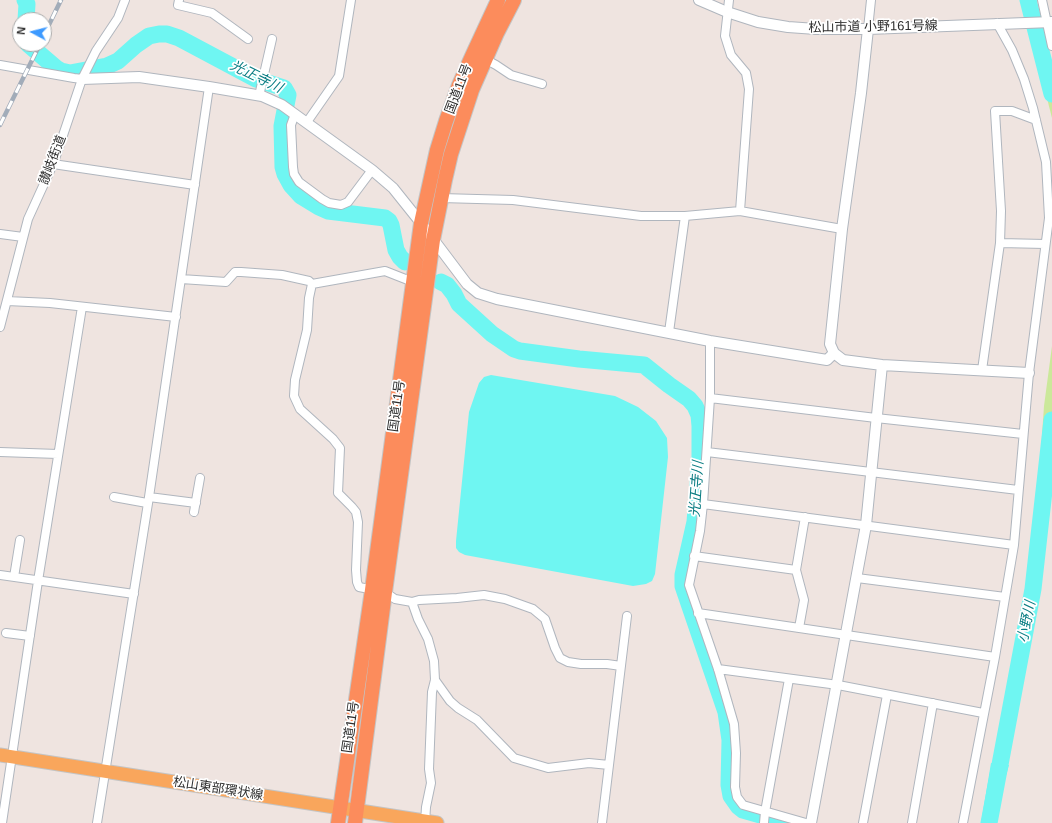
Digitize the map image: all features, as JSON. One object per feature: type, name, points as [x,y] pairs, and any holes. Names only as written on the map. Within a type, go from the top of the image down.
[{"type":"highway","name":"国道11号","points":[[338,823],[339,808],[378,591],[433,240],[441,198],[451,154],[472,90],[479,56],[498,0]]},
{"type":"highway","name":"国道11号","points":[[356,817],[378,591],[421,222],[437,150],[459,85],[514,0]]},
{"type":"main road","name":"松山東部環状線","points":[[6,756],[339,808],[356,817],[429,822]]},
{"type":"street","name":"讃岐街道","points":[[0,328],[5,298],[24,237],[28,218],[52,164],[82,79],[96,51],[118,18],[125,0]]},
{"type":"street","points":[[179,0],[178,5],[212,13],[248,39]]},
{"type":"street","points":[[307,122],[339,76],[351,0]]},
{"type":"street","name":"松山市道 小野161号線","points":[[699,0],[727,12],[758,22],[788,27],[816,29],[868,29],[1047,22]]},
{"type":"street","points":[[729,0],[725,36],[731,55],[746,73],[749,89],[740,212]]},
{"type":"street","points":[[871,0],[861,93],[842,229],[830,344],[834,353],[843,360],[882,365],[1029,373]]},
{"type":"street","points":[[1042,0],[1052,46]]},
{"type":"street","points":[[962,823],[995,657],[1014,545],[1029,373],[1049,218],[1046,162],[1036,120],[1024,79],[1012,50],[997,23]]},
{"type":"street","points":[[258,96],[272,39]]},
{"type":"street","points":[[479,56],[511,75],[542,84]]},
{"type":"street","points":[[0,65],[82,79],[139,77],[209,87],[258,96],[289,109],[372,170],[393,188],[421,222],[467,284],[478,293],[497,299],[710,341],[827,360],[834,353]]},
{"type":"street","points":[[97,823],[104,772],[134,594],[196,185],[209,87]]},
{"type":"street","points":[[289,109],[294,174],[299,182],[322,199],[329,203],[341,205],[348,202],[372,170]]},
{"type":"street","points":[[982,370],[1000,243],[1001,211],[995,111],[1012,110],[1036,120]]},
{"type":"street","points":[[52,164],[196,185]]},
{"type":"street","points":[[441,198],[513,200],[640,216],[685,216],[740,212],[842,229]]},
{"type":"street","points":[[669,332],[685,216]]},
{"type":"street","points":[[0,234],[24,237]]},
{"type":"street","points":[[1000,243],[1045,244]]},
{"type":"street","points":[[181,280],[226,282],[235,272],[240,272],[282,275],[310,281],[312,284],[385,271],[413,282]]},
{"type":"street","points":[[312,284],[309,298],[307,330],[295,380],[294,396],[300,409],[333,438],[340,448],[338,493],[356,512],[358,522],[356,570],[359,587],[378,591],[395,599],[412,602],[419,600],[484,595],[505,599],[533,609],[545,619],[560,658],[568,662],[581,664],[607,664],[621,666]]},
{"type":"street","points":[[5,298],[176,317]]},
{"type":"street","points":[[2,823],[6,756],[30,636],[82,307]]},
{"type":"street","points":[[710,341],[710,398],[704,504],[689,585],[718,669],[734,724],[736,754],[735,787],[737,797],[743,805],[806,823]]},
{"type":"street","points":[[811,823],[838,685],[866,525],[882,365]]},
{"type":"street","points":[[710,398],[1024,434]]},
{"type":"street","points":[[0,452],[58,454]]},
{"type":"street","points":[[707,452],[1018,490]]},
{"type":"street","points":[[114,497],[148,500],[195,508],[200,478]]},
{"type":"street","points":[[704,504],[1014,545]]},
{"type":"street","points":[[799,628],[804,600],[796,570],[805,517]]},
{"type":"street","points":[[14,577],[20,540]]},
{"type":"street","points":[[694,556],[796,570]]},
{"type":"street","points":[[0,575],[134,594]]},
{"type":"street","points":[[857,578],[1005,597]]},
{"type":"street","points":[[412,602],[418,619],[428,639],[434,661],[435,680],[432,700],[429,769],[429,822]]},
{"type":"street","points":[[698,613],[995,657]]},
{"type":"street","points":[[602,823],[627,616]]},
{"type":"street","points":[[6,633],[30,636]]},
{"type":"street","points":[[718,669],[838,685],[983,713]]},
{"type":"street","points":[[764,823],[789,679]]},
{"type":"street","points":[[435,680],[450,701],[477,720],[514,758],[548,768],[589,763],[609,765]]},
{"type":"street","points":[[863,823],[887,695]]},
{"type":"street","points":[[912,823],[933,703]]},
{"type":"green space","points":[[1022,0],[1035,0],[1052,69],[1052,118]]},
{"type":"green space","points":[[1052,346],[1052,475],[1045,541],[1033,624],[1006,765],[994,763],[1025,593],[1039,479],[1044,406]]},
{"type":"water","points":[[491,375],[615,396],[638,407],[656,421],[667,438],[668,457],[655,574],[652,581],[646,584],[633,586],[465,555],[459,552],[456,548],[456,541],[469,412],[479,383],[484,377]]},
{"type":"water","points":[[991,763],[1009,765],[993,823],[981,823]]},
{"type":"waterway","name":"光正寺川","points":[[25,0],[27,4],[26,12]]},
{"type":"waterway","name":"小野川","points":[[1028,0],[1052,94]]},
{"type":"waterway","name":"光正寺川","points":[[37,52],[56,68],[70,73],[107,66],[118,61],[149,36],[167,34],[179,38],[256,79],[284,88],[288,95],[282,126],[283,167],[291,185],[301,196],[328,211],[385,218],[391,225],[396,250],[405,262]]},
{"type":"waterway","name":"光正寺川","points":[[441,282],[447,285],[459,304],[492,334],[514,349],[579,359],[644,365],[689,399],[695,406],[699,415],[700,459],[695,522],[683,575],[683,586],[726,712],[730,740],[729,785],[731,796],[743,810],[788,823]]},
{"type":"waterway","name":"小野川","points":[[989,823],[1033,589],[1052,420]]},
{"type":"railway","points":[[52,19],[61,0]]},
{"type":"railway","points":[[0,125],[36,52]]}]
